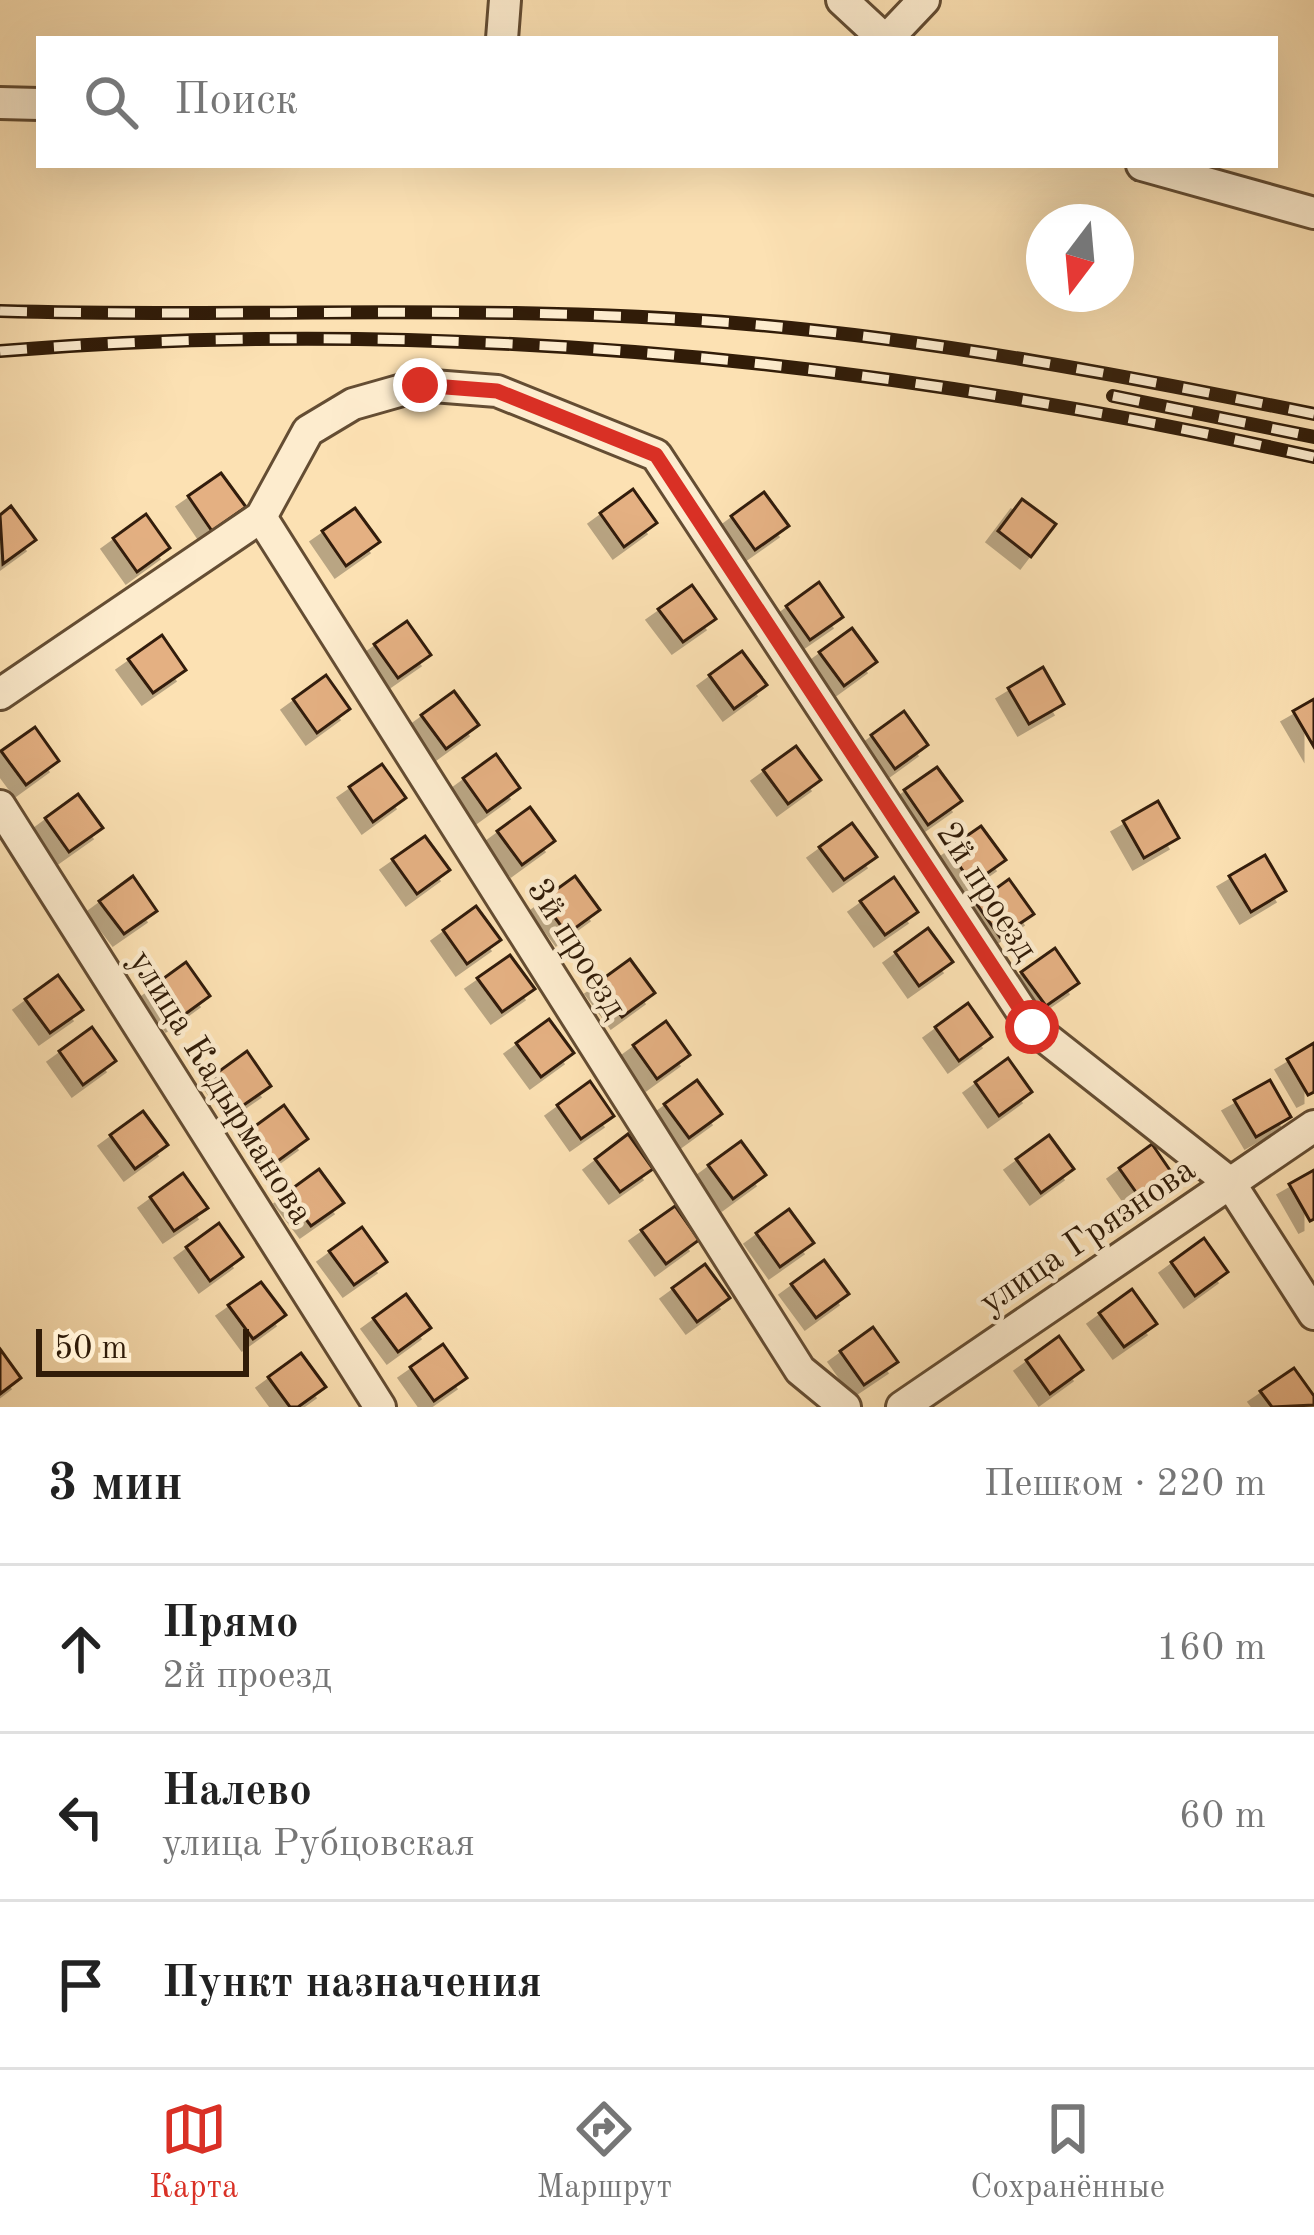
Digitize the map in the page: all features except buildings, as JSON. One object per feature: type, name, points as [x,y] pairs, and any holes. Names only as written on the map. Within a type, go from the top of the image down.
[{"type":"street","points":[[502,36],[505,0]]},
{"type":"street","points":[[842,0],[882,36]]},
{"type":"street","points":[[888,36],[924,0]]},
{"type":"street","points":[[0,103],[36,104]]},
{"type":"street","points":[[1153,168],[1314,213]]},
{"type":"street","name":"2й проезд","points":[[260,517],[308,431],[353,404],[420,385],[497,391],[656,455],[1032,1027],[1230,1183],[1314,1314]]},
{"type":"street","points":[[0,694],[260,517]]},
{"type":"street","name":"3й проезд","points":[[260,517],[800,1370],[845,1407]]},
{"type":"street","name":"улица Кадырманова","points":[[0,806],[380,1407]]},
{"type":"street","name":"улица Грязнова","points":[[902,1407],[1314,1126]]},
{"type":"railway","points":[[0,311],[560,314],[747,324],[961,349],[1314,414]]},
{"type":"railway","points":[[0,351],[166,341],[331,339],[661,354],[989,394],[1314,457]]},
{"type":"railway","points":[[1113,396],[1314,437]]},
{"type":"route","points":[[420,385],[497,391],[656,455],[1032,1027]]}]
